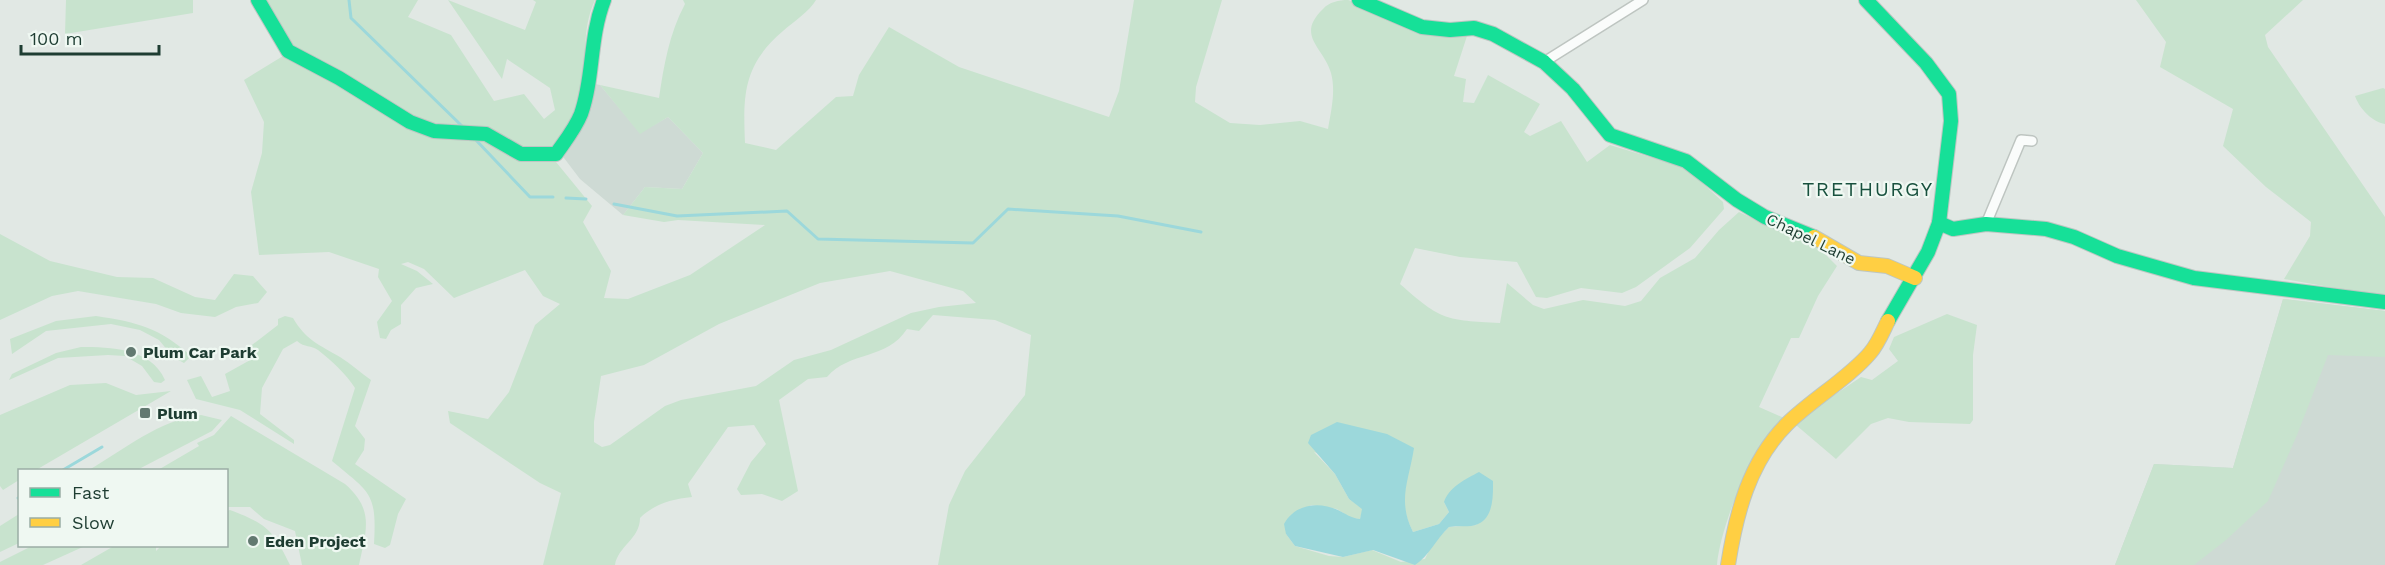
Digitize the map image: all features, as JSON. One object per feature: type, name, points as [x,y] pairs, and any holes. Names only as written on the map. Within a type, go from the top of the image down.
[{"type":"street","points":[[258,0],[288,51],[339,78],[411,122],[434,130],[486,134],[521,154],[556,154],[572,136],[588,95],[595,18],[604,0]]},
{"type":"street","name":"Chapel Lane","points":[[1359,0],[1422,27],[1450,30],[1474,28],[1492,33],[1544,62],[1573,89],[1610,135],[1686,161],[1743,204],[1781,226],[1821,240],[1859,263],[1887,266],[1915,278]]},
{"type":"street","points":[[1544,62],[1643,0]]},
{"type":"street","points":[[1728,565],[1732,534],[1746,487],[1763,456],[1786,425],[1870,353],[1915,278],[1939,224],[1951,121],[1949,94],[1926,63],[1866,0]]},
{"type":"street","points":[[1986,224],[2020,140],[2032,141]]},
{"type":"street","points":[[1939,224],[1953,229],[1986,224],[2046,229],[2073,237],[2117,256],[2216,282],[2284,288],[2385,302]]},
{"type":"shaded area","points":[[595,84],[600,85],[640,133],[668,117],[703,153],[682,189],[645,187],[623,215],[580,179],[561,154],[576,138],[591,102]]},
{"type":"shaded area","points":[[2283,299],[2385,311],[2385,565],[2115,565],[2154,464],[2233,468]]},
{"type":"green space","points":[[66,0],[193,0],[193,13],[65,34]]},
{"type":"green space","points":[[266,0],[418,0],[408,17],[451,35],[494,101],[524,94],[544,119],[555,110],[550,88],[507,59],[502,79],[448,0],[525,30],[536,2],[533,0],[595,0],[586,34],[584,92],[580,108],[555,151],[547,151],[592,206],[583,222],[611,271],[604,298],[628,299],[690,275],[765,225],[678,220],[664,222],[623,215],[645,187],[682,189],[703,153],[668,117],[640,134],[600,85],[659,98],[671,38],[685,4],[683,0],[816,0],[760,56],[748,82],[744,110],[745,143],[776,150],[836,97],[853,96],[859,75],[889,27],[959,67],[1109,117],[1119,91],[1134,0],[1222,0],[1196,87],[1195,102],[1230,123],[1260,125],[1300,121],[1328,129],[1333,87],[1331,73],[1314,41],[1311,27],[1315,18],[1325,7],[1334,2],[1348,0],[1420,28],[1467,36],[1454,76],[1466,79],[1463,102],[1474,103],[1488,75],[1540,104],[1524,132],[1530,136],[1561,121],[1587,162],[1610,145],[1686,168],[1723,202],[1724,209],[1690,248],[1636,287],[1622,293],[1581,288],[1547,298],[1536,297],[1517,262],[1460,257],[1415,248],[1400,284],[1436,312],[1455,319],[1500,323],[1507,283],[1533,305],[1544,309],[1583,300],[1625,306],[1641,301],[1660,278],[1695,258],[1719,230],[1739,212],[1784,233],[1822,246],[1822,251],[1837,266],[1818,296],[1799,338],[1791,338],[1759,407],[1784,418],[1762,443],[1746,472],[1722,537],[1717,565],[938,565],[949,505],[965,471],[1025,395],[1031,335],[995,320],[933,315],[919,331],[907,329],[889,346],[846,363],[827,377],[808,379],[779,400],[798,491],[782,501],[762,494],[741,495],[737,489],[751,462],[766,444],[754,425],[728,427],[688,484],[692,497],[664,503],[645,513],[640,518],[637,532],[620,553],[615,565],[543,565],[561,493],[540,483],[450,423],[448,411],[488,419],[509,392],[535,325],[560,304],[543,296],[525,270],[454,298],[424,269],[408,262],[401,264],[417,271],[433,284],[416,288],[401,305],[401,324],[391,330],[386,339],[380,338],[377,322],[392,301],[378,277],[379,269],[329,252],[259,255],[251,192],[262,153],[264,122],[244,80],[283,56],[303,56],[294,47]],"holes":[[[890,271],[963,291],[976,303],[911,313],[831,350],[794,360],[756,386],[681,400],[665,406],[610,445],[602,447],[594,442],[594,422],[601,376],[644,365],[719,324],[820,283]],[[1314,452],[1406,485],[1405,509],[1413,532],[1439,524],[1449,512],[1444,502],[1477,525],[1449,527],[1432,544],[1425,559],[1401,562],[1372,550],[1343,557],[1329,556],[1295,546],[1286,534],[1311,505],[1337,509],[1351,518],[1360,519],[1363,509],[1349,499],[1335,474]]]},
{"type":"green space","points":[[2136,0],[2303,0],[2265,35],[2268,47],[2385,217],[2385,297],[2284,279],[2310,236],[2311,222],[2266,187],[2223,146],[2233,109],[2160,67],[2166,42]]},
{"type":"green space","points":[[2385,89],[2385,124],[2367,114],[2355,96]]},
{"type":"green space","points":[[0,234],[50,261],[117,277],[153,278],[195,297],[215,300],[234,274],[253,276],[267,292],[258,303],[236,307],[215,317],[181,313],[156,304],[78,291],[52,296],[0,320]]},
{"type":"green space","points":[[2283,299],[2385,311],[2385,357],[2328,355],[2268,501],[2226,540],[2194,565],[2115,565],[2154,464],[2233,468]]},
{"type":"green space","points":[[1947,314],[1977,325],[1973,355],[1973,420],[1970,424],[1909,422],[1888,418],[1871,424],[1836,459],[1796,425],[1821,404],[1861,377],[1872,380],[1898,361],[1889,349],[1894,337]]},
{"type":"green space","points":[[96,316],[147,328],[180,346],[191,356],[184,363],[173,357],[159,340],[140,330],[111,324],[46,331],[12,354],[10,339],[56,321]]},
{"type":"green space","points":[[285,316],[293,318],[313,341],[371,380],[355,426],[365,439],[364,450],[355,464],[406,499],[398,514],[390,545],[385,548],[374,544],[374,514],[368,495],[355,480],[332,461],[355,388],[328,358],[315,348],[297,341],[283,349],[262,388],[260,414],[294,440],[294,444],[240,410],[196,399],[187,380],[201,376],[212,397],[230,391],[225,374],[252,359],[248,348],[278,325],[278,319]]},
{"type":"green space","points":[[81,347],[117,349],[140,355],[159,369],[165,380],[161,383],[154,382],[142,366],[125,356],[108,355],[58,358],[9,380],[12,374],[56,353]]},
{"type":"green space","points":[[106,383],[136,395],[171,391],[38,469],[18,469],[18,481],[3,490],[0,486],[0,415],[70,385]]},
{"type":"green space","points":[[201,415],[222,420],[212,431],[139,469],[91,469],[157,429]]},
{"type":"green space","points":[[231,416],[345,484],[361,503],[366,522],[359,565],[302,565],[295,531],[264,519],[250,507],[228,507],[228,469],[160,469],[199,446],[197,443],[214,435]]},
{"type":"green space","name":"Eden Project","points":[[228,511],[253,520],[268,530],[279,544],[290,565],[81,565],[112,547],[156,547],[156,551],[160,547],[228,547]]},
{"type":"green space","points":[[18,515],[18,543],[0,552],[0,526]]},
{"type":"green space","points":[[30,547],[83,547],[43,565],[0,565],[0,562]]},
{"type":"water","points":[[1337,422],[1387,434],[1414,448],[1405,500],[1408,521],[1413,532],[1439,524],[1449,512],[1444,502],[1446,497],[1458,484],[1479,472],[1493,481],[1492,505],[1487,516],[1475,525],[1449,527],[1415,565],[1373,550],[1343,557],[1295,546],[1286,534],[1284,524],[1294,512],[1301,508],[1315,505],[1330,507],[1360,519],[1362,509],[1349,499],[1335,474],[1308,443],[1311,435]]},
{"type":"waterway","points":[[349,0],[351,18],[463,127]]},
{"type":"waterway","points":[[474,138],[530,197],[553,197]]},
{"type":"waterway","points":[[566,198],[586,199]]},
{"type":"waterway","points":[[614,204],[677,216],[787,211],[818,239],[973,243],[1008,209],[1118,216],[1201,232]]},
{"type":"waterway","points":[[65,469],[102,447]]},
{"type":"traffic: fast","points":[[258,0],[288,51],[339,78],[410,122],[434,131],[486,134],[521,154],[556,154],[576,125],[585,100],[596,29],[604,0]]},
{"type":"traffic: fast","points":[[1359,0],[1422,27],[1450,30],[1474,28],[1493,34],[1544,62],[1573,89],[1610,135],[1686,161],[1737,200],[1765,217],[1814,237]]},
{"type":"traffic: fast","points":[[1866,0],[1926,63],[1949,94],[1951,121],[1939,223],[1928,252],[1888,321]]},
{"type":"traffic: fast","points":[[1939,223],[1953,229],[1986,224],[2046,229],[2074,237],[2117,256],[2194,278],[2385,302]]},
{"type":"traffic: slow","points":[[1814,237],[1859,263],[1887,266],[1915,278]]},
{"type":"traffic: slow","points":[[1728,565],[1740,508],[1763,455],[1787,424],[1862,362],[1875,346],[1888,321]]},
{"type":"place","name":"Plum Car Park","points":[[131,352]]},
{"type":"place","name":"Plum","points":[[145,413]]},
{"type":"place","name":"Eden Project","points":[[253,541]]},
{"type":"district","name":"TRETHURGY","points":[[1868,189]]}]
